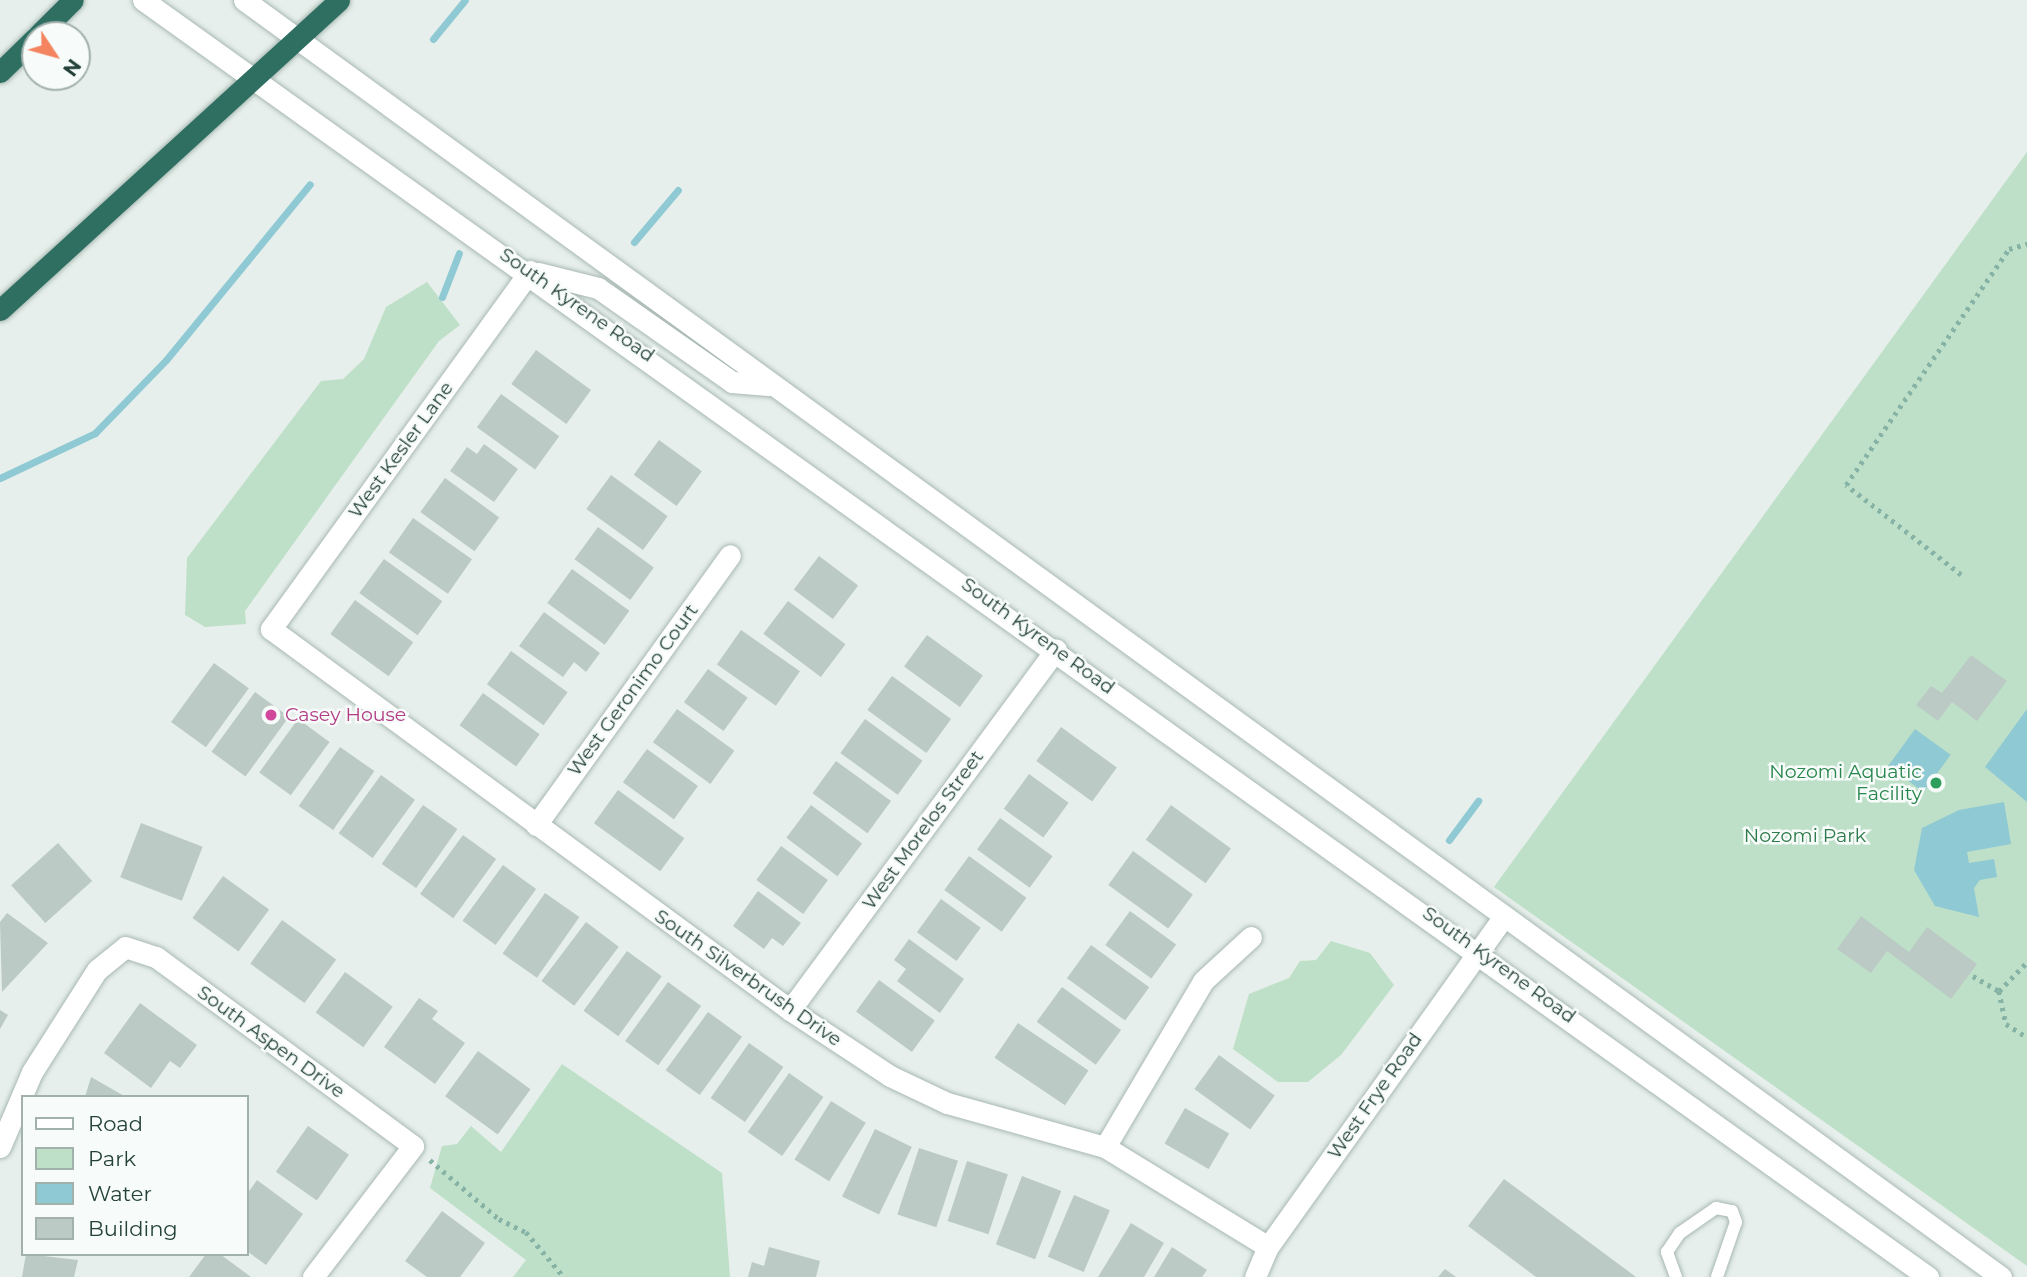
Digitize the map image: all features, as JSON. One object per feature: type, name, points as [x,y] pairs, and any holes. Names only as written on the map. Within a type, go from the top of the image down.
[{"type":"highway","points":[[51,21],[73,0]]},
{"type":"highway","points":[[0,310],[255,81],[338,0]]},
{"type":"highway","points":[[0,72],[21,51]]},
{"type":"main road","name":"South Kyrene Road","points":[[144,0],[255,81],[530,271],[1479,950],[1928,1277]]},
{"type":"main road","name":"South Kyrene Road","points":[[247,2],[1503,918],[2001,1277]]},
{"type":"main road","points":[[530,271],[598,288],[732,382],[770,385]]},
{"type":"main road","name":"West Kesler Lane","points":[[271,629],[530,271]]},
{"type":"main road","name":"West Geronimo Court","points":[[536,825],[730,555]]},
{"type":"main road","name":"South Silverbrush Drive","points":[[271,629],[790,1010],[891,1076],[947,1103],[1105,1147],[1268,1247]]},
{"type":"main road","name":"West Morelos Street","points":[[790,1010],[1056,649]]},
{"type":"main road","name":"West Frye Road","points":[[1255,1277],[1268,1247],[1503,918]]},
{"type":"main road","points":[[1105,1147],[1203,981],[1251,937]]},
{"type":"main road","name":"South Aspen Drive","points":[[25,1095],[61,1022],[97,970],[125,947],[156,957],[413,1146]]},
{"type":"main road","name":"South Aspen Drive","points":[[0,1147],[21,1104]]},
{"type":"main road","points":[[313,1277],[413,1146]]},
{"type":"lane","points":[[1676,1277],[1667,1252],[1680,1233],[1716,1208],[1732,1211],[1736,1222],[1717,1277]]},
{"type":"path","points":[[1961,575],[1846,485],[2009,249],[2027,244]]},
{"type":"path","points":[[1999,992],[2027,961]]},
{"type":"path","points":[[1973,976],[1999,992],[2006,1024],[2027,1037]]},
{"type":"path","points":[[413,1146],[499,1219],[526,1231],[564,1277]]},
{"type":"green space","name":"Nozomi Park","points":[[2027,152],[2027,1266],[1494,887]]},
{"type":"green space","points":[[427,282],[460,325],[439,341],[245,611],[246,624],[205,627],[185,615],[187,558],[321,381],[343,379],[364,359],[386,307]]},
{"type":"green space","points":[[1331,941],[1370,953],[1394,985],[1341,1055],[1308,1082],[1278,1082],[1233,1049],[1249,994],[1289,978],[1300,961],[1316,960]]},
{"type":"green space","points":[[562,1064],[722,1173],[730,1277],[513,1277],[526,1260],[430,1188],[442,1146],[457,1144],[471,1126],[501,1152]]},
{"type":"water","points":[[2027,709],[2027,802],[1985,767]]},
{"type":"water","points":[[1915,729],[1951,755],[1924,792],[1888,766]]},
{"type":"water","points":[[2004,802],[2011,844],[1967,852],[1969,863],[1994,859],[1997,877],[1980,880],[1974,888],[1979,917],[1935,906],[1914,870],[1922,828],[1959,810]]},
{"type":"building","points":[[536,350],[591,390],[566,424],[511,384]]},
{"type":"building","points":[[501,394],[559,436],[535,469],[477,427]]},
{"type":"building","points":[[659,440],[702,471],[677,506],[634,475]]},
{"type":"building","points":[[484,444],[518,469],[494,502],[450,471],[467,447],[477,454]]},
{"type":"building","points":[[611,475],[668,516],[643,550],[586,509]]},
{"type":"building","points":[[445,478],[499,517],[475,551],[420,512]]},
{"type":"building","points":[[413,518],[472,559],[448,594],[389,552]]},
{"type":"building","points":[[598,527],[654,568],[630,600],[574,559]]},
{"type":"building","points":[[819,556],[858,585],[833,619],[794,590]]},
{"type":"building","points":[[384,559],[442,601],[418,635],[359,593]]},
{"type":"building","points":[[572,569],[629,611],[605,645],[547,603]]},
{"type":"building","points":[[355,600],[413,642],[389,676],[330,634]]},
{"type":"building","points":[[788,601],[846,644],[821,677],[763,634]]},
{"type":"building","points":[[544,612],[600,653],[586,672],[574,662],[563,677],[519,646]]},
{"type":"building","points":[[741,630],[800,671],[776,706],[717,664]]},
{"type":"building","points":[[927,635],[983,676],[960,707],[904,667]]},
{"type":"building","points":[[511,651],[568,692],[544,725],[487,684]]},
{"type":"building","points":[[1971,655],[2007,681],[1977,721],[1952,702],[1938,721],[1916,705],[1931,686],[1942,693]]},
{"type":"building","points":[[214,663],[249,688],[206,747],[171,722]]},
{"type":"building","points":[[708,669],[748,698],[724,731],[684,702]]},
{"type":"building","points":[[892,676],[951,719],[926,753],[867,710]]},
{"type":"building","points":[[255,692],[289,717],[245,777],[212,752]]},
{"type":"building","points":[[483,693],[540,734],[516,767],[459,725]]},
{"type":"building","points":[[677,709],[734,751],[710,784],[653,742]]},
{"type":"building","points":[[298,719],[330,742],[291,795],[259,772]]},
{"type":"building","points":[[865,719],[922,761],[898,795],[840,753]]},
{"type":"building","points":[[1061,727],[1117,768],[1092,802],[1036,761]]},
{"type":"building","points":[[340,747],[374,771],[333,830],[299,806]]},
{"type":"building","points":[[647,749],[698,786],[674,819],[623,782]]},
{"type":"building","points":[[836,761],[891,801],[868,833],[812,793]]},
{"type":"building","points":[[1029,774],[1069,803],[1043,838],[1004,809]]},
{"type":"building","points":[[381,775],[415,800],[373,858],[339,833]]},
{"type":"building","points":[[618,790],[684,838],[660,871],[594,823]]},
{"type":"building","points":[[423,805],[457,829],[416,888],[382,864]]},
{"type":"building","points":[[811,805],[862,844],[837,876],[786,838]]},
{"type":"building","points":[[1171,805],[1231,848],[1206,883],[1146,840]]},
{"type":"building","points":[[1000,818],[1053,856],[1030,888],[977,850]]},
{"type":"building","points":[[141,823],[203,847],[182,901],[120,877]]},
{"type":"building","points":[[463,835],[496,859],[453,918],[420,894]]},
{"type":"building","points":[[58,843],[92,881],[45,923],[11,885]]},
{"type":"building","points":[[781,846],[828,880],[803,914],[756,880]]},
{"type":"building","points":[[1133,851],[1193,894],[1168,928],[1108,885]]},
{"type":"building","points":[[969,856],[1026,898],[1002,932],[944,890]]},
{"type":"building","points":[[503,865],[536,889],[496,945],[462,921]]},
{"type":"building","points":[[223,876],[269,910],[239,952],[192,918]]},
{"type":"building","points":[[758,891],[801,923],[783,946],[772,938],[764,949],[733,926]]},
{"type":"building","points":[[545,893],[579,917],[537,978],[503,954]]},
{"type":"building","points":[[941,899],[981,928],[957,961],[917,932]]},
{"type":"building","points":[[1130,911],[1176,945],[1151,978],[1105,945]]},
{"type":"building","points":[[7,913],[48,943],[2,992],[0,922]]},
{"type":"building","points":[[1861,916],[1909,952],[1927,927],[1977,964],[1951,999],[1887,951],[1871,973],[1837,949]]},
{"type":"building","points":[[282,920],[336,959],[304,1003],[250,964]]},
{"type":"building","points":[[586,922],[619,947],[574,1006],[541,981]]},
{"type":"building","points":[[909,939],[964,979],[940,1013],[897,981],[906,969],[894,960]]},
{"type":"building","points":[[1091,945],[1149,987],[1125,1020],[1067,978]]},
{"type":"building","points":[[627,951],[662,976],[618,1036],[584,1011]]},
{"type":"building","points":[[345,972],[393,1007],[363,1047],[316,1012]]},
{"type":"building","points":[[879,980],[935,1021],[912,1052],[856,1012]]},
{"type":"building","points":[[668,982],[701,1006],[658,1065],[625,1041]]},
{"type":"building","points":[[1062,987],[1121,1030],[1096,1065],[1037,1022]]},
{"type":"building","points":[[419,998],[438,1011],[432,1019],[465,1043],[435,1084],[384,1047]]},
{"type":"building","points":[[140,1003],[197,1045],[180,1068],[170,1061],[151,1088],[104,1053]]},
{"type":"building","points":[[0,1010],[8,1015],[0,1029]]},
{"type":"building","points":[[708,1012],[742,1037],[700,1095],[666,1070]]},
{"type":"building","points":[[1018,1023],[1088,1071],[1065,1105],[995,1058]]},
{"type":"building","points":[[749,1043],[783,1067],[745,1122],[711,1098]]},
{"type":"building","points":[[478,1051],[531,1089],[498,1135],[445,1096]]},
{"type":"building","points":[[1219,1055],[1275,1096],[1250,1130],[1194,1089]]},
{"type":"building","points":[[789,1073],[823,1097],[782,1156],[748,1132]]},
{"type":"building","points":[[91,1077],[122,1095],[86,1095]]},
{"type":"building","points":[[831,1101],[866,1123],[829,1181],[794,1160]]},
{"type":"building","points":[[1185,1108],[1229,1134],[1209,1169],[1164,1144]]},
{"type":"building","points":[[308,1126],[349,1155],[317,1201],[276,1172]]},
{"type":"building","points":[[875,1129],[912,1147],[879,1214],[842,1196]]},
{"type":"building","points":[[919,1148],[958,1161],[936,1227],[897,1215]]},
{"type":"building","points":[[967,1161],[1008,1174],[988,1234],[948,1221]]},
{"type":"building","points":[[1022,1176],[1061,1191],[1035,1259],[996,1244]]},
{"type":"building","points":[[1504,1179],[1636,1277],[1536,1277],[1468,1226]]},
{"type":"building","points":[[257,1180],[303,1214],[266,1265],[248,1252],[248,1193]]},
{"type":"building","points":[[1074,1195],[1110,1210],[1084,1272],[1048,1257]]},
{"type":"building","points":[[442,1211],[485,1243],[460,1277],[427,1277],[405,1261]]},
{"type":"building","points":[[1131,1223],[1164,1243],[1144,1277],[1098,1277]]},
{"type":"building","points":[[769,1247],[820,1261],[816,1277],[748,1277],[752,1262],[764,1266]]},
{"type":"building","points":[[1172,1247],[1207,1270],[1202,1277],[1154,1277]]},
{"type":"building","points":[[26,1256],[78,1260],[74,1277],[22,1277]]},
{"type":"building","points":[[205,1256],[223,1256],[251,1277],[189,1277]]},
{"type":"building","points":[[1445,1269],[1456,1277],[1438,1277]]},
{"type":"waterway","points":[[433,39],[465,0]]},
{"type":"waterway","points":[[0,478],[95,433],[166,360],[310,184]]},
{"type":"waterway","points":[[634,242],[678,190]]},
{"type":"waterway","points":[[442,297],[459,253]]},
{"type":"waterway","points":[[1449,840],[1478,801]]},
{"type":"place","name":"Casey House","points":[[271,715]]},
{"type":"place","name":"Nozomi Aquatic Facility","points":[[1936,783]]}]
